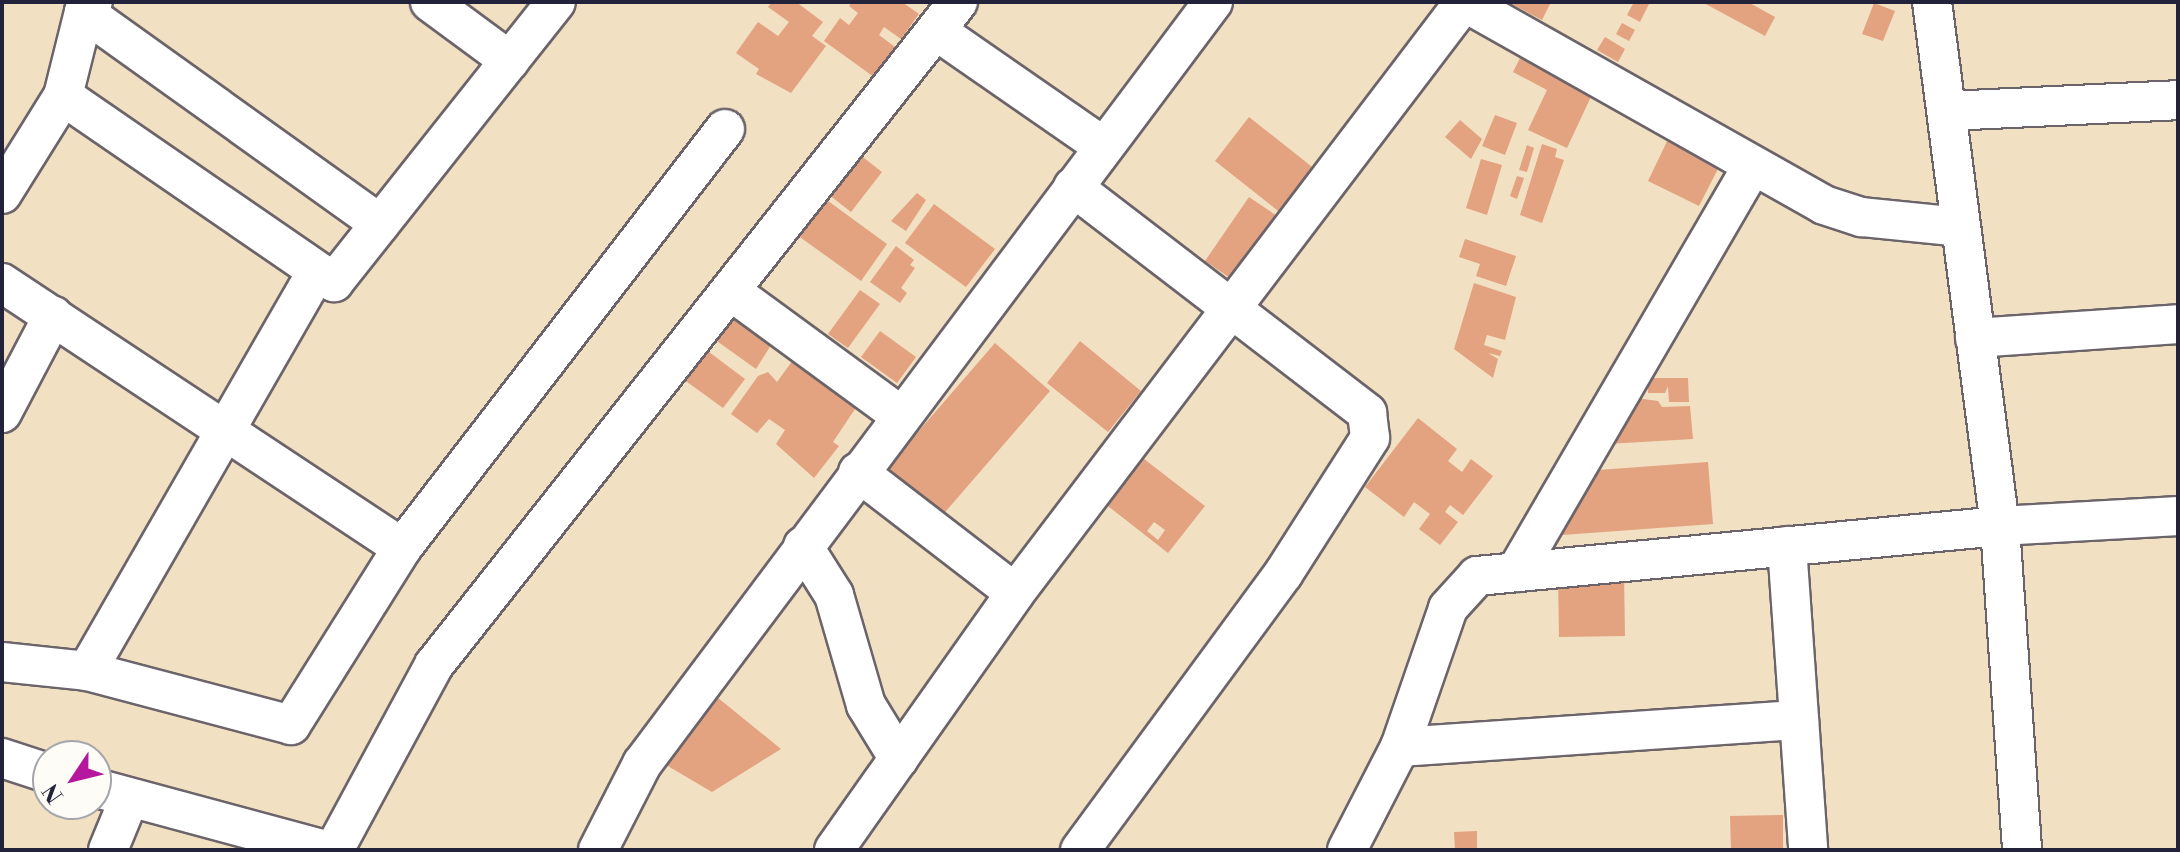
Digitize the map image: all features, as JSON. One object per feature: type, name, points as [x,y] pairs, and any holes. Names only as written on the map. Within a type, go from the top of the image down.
[{"type":"street","points":[[430,2],[510,61]]},
{"type":"street","points":[[63,96],[334,282],[556,2]]},
{"type":"street","points":[[834,850],[1015,593],[1464,2],[1824,205],[1862,217],[1960,227]]},
{"type":"street","points":[[1932,2],[2000,526],[2022,850]]},
{"type":"street","points":[[598,850],[642,764],[1073,187],[1101,145],[1211,3]]},
{"type":"street","points":[[2,194],[63,96],[88,7],[380,224]]},
{"type":"street","points":[[334,850],[434,665],[948,17],[1101,145]]},
{"type":"street","points":[[1948,111],[2178,100]]},
{"type":"street","points":[[2,662],[87,671],[291,725],[402,548],[725,129]]},
{"type":"street","points":[[1516,572],[1752,166]]},
{"type":"street","points":[[1073,187],[1367,413],[1370,438],[1283,574],[1080,850]]},
{"type":"street","points":[[87,671],[317,271]]},
{"type":"street","points":[[2,283],[402,548]]},
{"type":"street","points":[[732,292],[900,415]]},
{"type":"street","points":[[2,413],[53,316]]},
{"type":"street","points":[[1975,338],[2178,324]]},
{"type":"street","points":[[858,472],[1015,593]]},
{"type":"street","points":[[1347,850],[1400,747],[1448,608],[1477,576],[2000,526],[2178,516]]},
{"type":"street","points":[[803,546],[834,595],[866,705],[899,759]]},
{"type":"street","points":[[1787,546],[1808,850]]},
{"type":"street","points":[[1400,747],[1799,720]]},
{"type":"street","points":[[2,758],[32,768]]},
{"type":"street","points":[[112,794],[325,850]]},
{"type":"street","points":[[108,850],[110,820]]},
{"type":"building","points":[[772,2],[796,2],[823,22],[812,36],[826,46],[791,93],[756,74],[759,69],[736,53],[758,22],[778,36],[789,22],[768,7]]},
{"type":"building","points":[[852,2],[902,2],[919,14],[901,39],[884,27],[879,35],[895,47],[874,77],[824,41],[840,18],[849,25],[858,13],[849,6]]},
{"type":"building","points":[[1508,2],[1551,2],[1542,20]]},
{"type":"building","points":[[1634,2],[1650,2],[1640,22],[1627,15]]},
{"type":"building","points":[[1702,2],[1748,2],[1775,17],[1765,36]]},
{"type":"building","points":[[1874,3],[1895,11],[1883,41],[1862,34]]},
{"type":"building","points":[[1622,23],[1635,30],[1629,41],[1616,34]]},
{"type":"building","points":[[1605,37],[1625,49],[1618,62],[1597,50]]},
{"type":"building","points":[[1524,50],[1596,86],[1567,148],[1528,130],[1547,90],[1513,72]]},
{"type":"building","points":[[1495,115],[1517,123],[1505,155],[1482,146]]},
{"type":"building","points":[[1249,117],[1316,170],[1282,214],[1215,161]]},
{"type":"building","points":[[1460,120],[1482,139],[1471,159],[1445,137]]},
{"type":"building","points":[[1671,133],[1723,159],[1699,206],[1648,181]]},
{"type":"building","points":[[1542,144],[1557,149],[1555,157],[1564,160],[1542,223],[1520,215]]},
{"type":"building","points":[[1527,145],[1534,148],[1527,172],[1519,170]]},
{"type":"building","points":[[855,151],[882,172],[851,212],[824,191]]},
{"type":"building","points":[[1481,159],[1502,165],[1487,215],[1466,208]]},
{"type":"building","points":[[1517,176],[1524,178],[1517,199],[1510,196]]},
{"type":"building","points":[[917,193],[926,200],[906,231],[891,221]]},
{"type":"building","points":[[1249,197],[1277,216],[1233,280],[1205,261]]},
{"type":"building","points":[[824,198],[887,244],[861,281],[797,235]]},
{"type":"building","points":[[934,204],[995,249],[966,287],[905,243]]},
{"type":"building","points":[[1465,239],[1516,256],[1506,286],[1476,276],[1480,264],[1459,257]]},
{"type":"building","points":[[896,246],[914,260],[910,265],[915,268],[901,288],[907,293],[900,303],[870,282]]},
{"type":"building","points":[[1474,283],[1516,297],[1505,340],[1487,335],[1484,345],[1502,351],[1500,356],[1488,353],[1498,359],[1493,378],[1454,349]]},
{"type":"building","points":[[860,290],[880,304],[848,348],[828,334]]},
{"type":"building","points":[[734,307],[776,337],[756,369],[714,339]]},
{"type":"building","points":[[880,331],[916,357],[897,383],[861,357]]},
{"type":"building","points":[[1080,341],[1141,391],[1108,432],[1047,383]]},
{"type":"building","points":[[995,343],[1050,391],[940,518],[885,470]]},
{"type":"building","points":[[705,349],[745,379],[723,408],[683,379]]},
{"type":"building","points":[[793,360],[857,406],[833,442],[839,446],[814,478],[776,444],[785,430],[769,419],[757,433],[731,414],[758,376],[768,372],[777,382]]},
{"type":"building","points":[[1648,378],[1688,378],[1689,402],[1669,402],[1668,386],[1665,393],[1648,393]]},
{"type":"building","points":[[1636,398],[1658,401],[1662,407],[1690,406],[1693,439],[1607,444]]},
{"type":"building","points":[[1418,418],[1457,449],[1448,461],[1462,472],[1471,459],[1493,476],[1463,515],[1450,505],[1445,512],[1458,522],[1440,545],[1419,529],[1430,514],[1414,502],[1404,517],[1365,487]]},
{"type":"building","points":[[1135,452],[1205,506],[1168,553],[1099,499]],"holes":[[[1154,522],[1165,530],[1158,540],[1147,531]]]},
{"type":"building","points":[[1708,462],[1713,524],[1549,536],[1584,471]]},
{"type":"building","points":[[1624,574],[1625,636],[1559,637],[1558,575]]},
{"type":"building","points":[[707,689],[781,749],[712,792],[656,759]]},
{"type":"building","points":[[1783,815],[1783,850],[1731,850],[1730,816]]},
{"type":"building","points":[[1477,831],[1477,850],[1455,850],[1454,832]]}]
